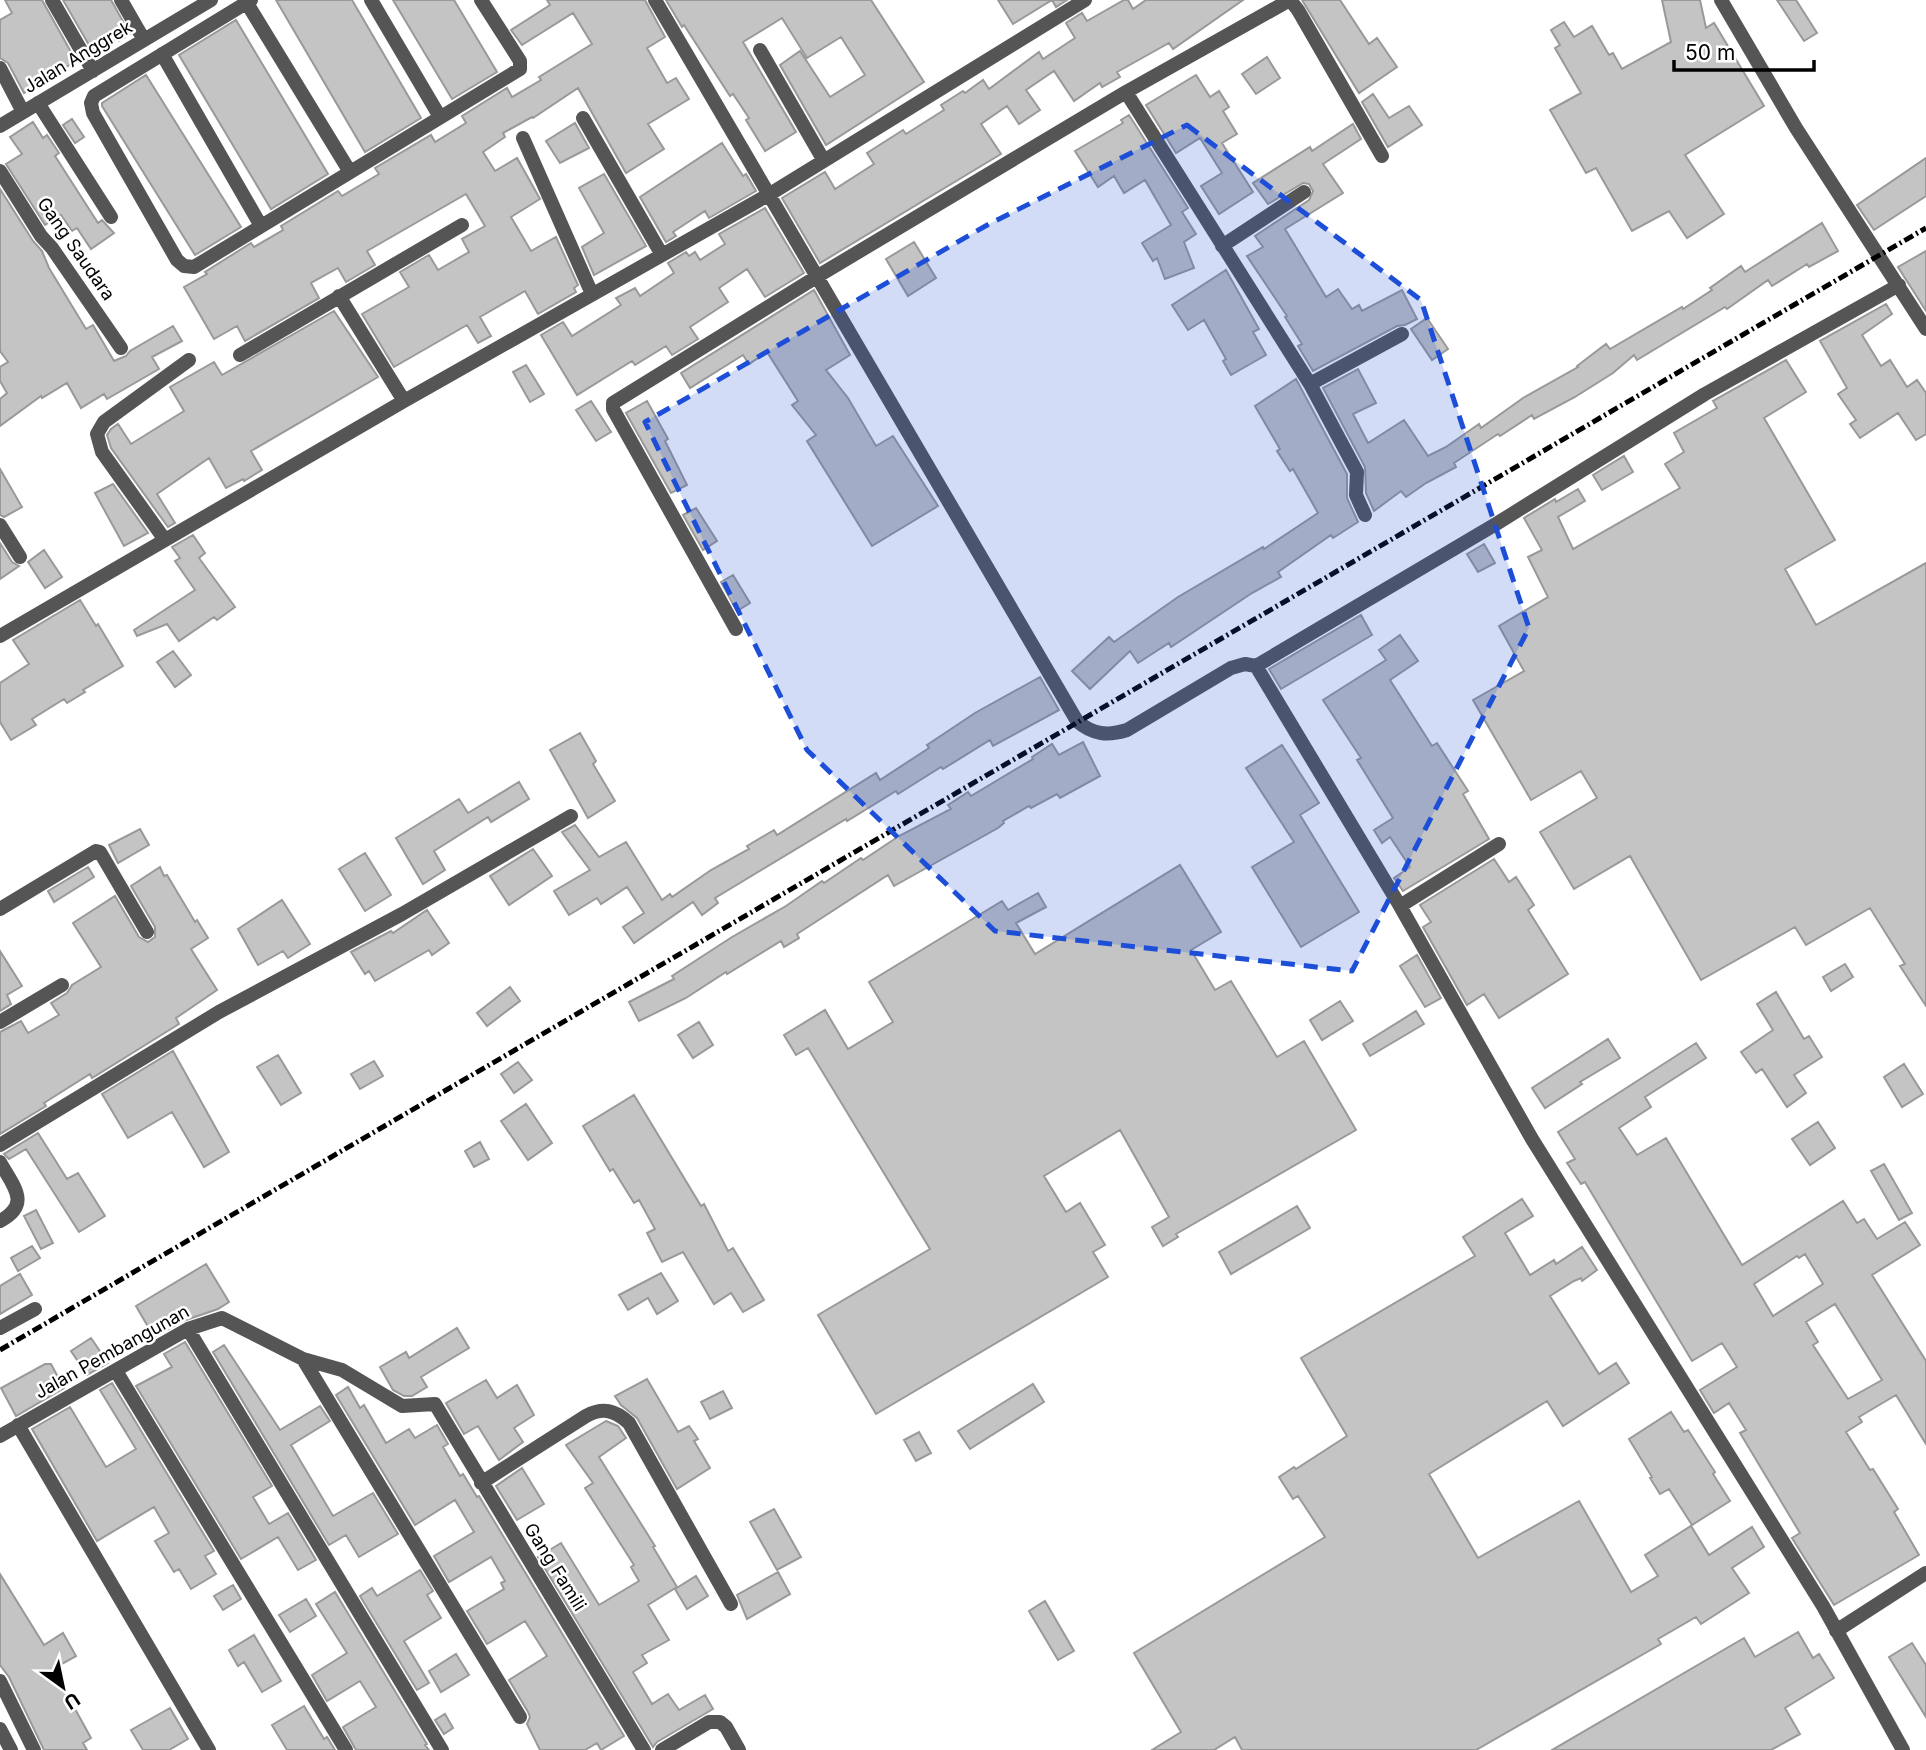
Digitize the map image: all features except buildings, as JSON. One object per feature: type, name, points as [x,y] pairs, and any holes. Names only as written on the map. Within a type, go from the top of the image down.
[{"type":"street","points":[[52,0],[93,71]]},
{"type":"street","points":[[121,0],[144,40]]},
{"type":"street","name":"Jalan Anggrek","points":[[0,126],[211,0]]},
{"type":"street","points":[[371,0],[440,117]]},
{"type":"street","points":[[350,172],[247,1],[94,96],[91,103],[93,113],[177,261],[184,266],[194,267],[261,226],[350,172],[440,117],[521,67],[520,61],[481,0]]},
{"type":"street","points":[[655,0],[1077,721],[1088,730],[1114,734],[1127,730],[1231,668],[1245,664],[1256,666],[1496,524],[1705,394],[1899,285]]},
{"type":"street","points":[[0,636],[592,293],[770,194],[1085,0]]},
{"type":"street","points":[[736,629],[613,409],[613,403],[818,276],[1126,92],[1290,0],[1382,156]]},
{"type":"street","points":[[1721,0],[1796,128],[1926,329]]},
{"type":"street","points":[[760,50],[824,161]]},
{"type":"street","points":[[162,54],[261,226]]},
{"type":"street","points":[[0,68],[23,112]]},
{"type":"street","points":[[1126,92],[1310,384],[1357,472],[1356,495],[1366,515]]},
{"type":"street","points":[[38,103],[111,217]]},
{"type":"street","points":[[583,118],[662,255]]},
{"type":"street","points":[[523,138],[592,293]]},
{"type":"street","name":"Gang Saudara","points":[[0,172],[41,236],[121,348]]},
{"type":"street","points":[[1222,246],[1304,192]]},
{"type":"street","points":[[240,355],[462,225]]},
{"type":"street","points":[[339,296],[404,401]]},
{"type":"street","points":[[1310,384],[1402,334]]},
{"type":"street","points":[[165,540],[102,452],[97,434],[104,422],[189,360]]},
{"type":"street","points":[[0,524],[20,557]]},
{"type":"street","points":[[1256,666],[1400,906],[1532,1139],[1823,1606],[1903,1750]]},
{"type":"street","points":[[0,1145],[219,1012],[402,914],[571,816]]},
{"type":"street","points":[[1400,906],[1499,844]]},
{"type":"street","points":[[0,909],[96,851],[100,852],[147,932]]},
{"type":"street","points":[[0,1022],[62,985]]},
{"type":"street","points":[[0,1162],[18,1194],[18,1202],[17,1209],[0,1221]]},
{"type":"street","points":[[0,1328],[35,1309]]},
{"type":"street","name":"Jalan Pembangunan","points":[[0,1436],[188,1329],[222,1318],[303,1359],[342,1370],[402,1406],[435,1404]]},
{"type":"street","points":[[188,1329],[442,1750]]},
{"type":"street","points":[[303,1359],[520,1717]]},
{"type":"street","points":[[116,1371],[346,1750]]},
{"type":"street","name":"Gang Famili","points":[[435,1404],[644,1750]]},
{"type":"street","points":[[481,1483],[597,1410],[620,1414],[629,1423],[732,1604]]},
{"type":"street","points":[[18,1425],[209,1750]]},
{"type":"street","points":[[1836,1631],[1926,1573]]},
{"type":"street","points":[[0,1681],[34,1750]]},
{"type":"street","points":[[662,1750],[709,1722],[720,1722],[726,1727],[739,1750]]},
{"type":"street","points":[[0,1729],[11,1750]]},
{"type":"highlighted area","points":[[1187,125],[1421,300],[1529,628],[1352,971],[995,931],[807,750],[645,422],[989,224]]},
{"type":"railway","points":[[0,1350],[1926,228]]}]
